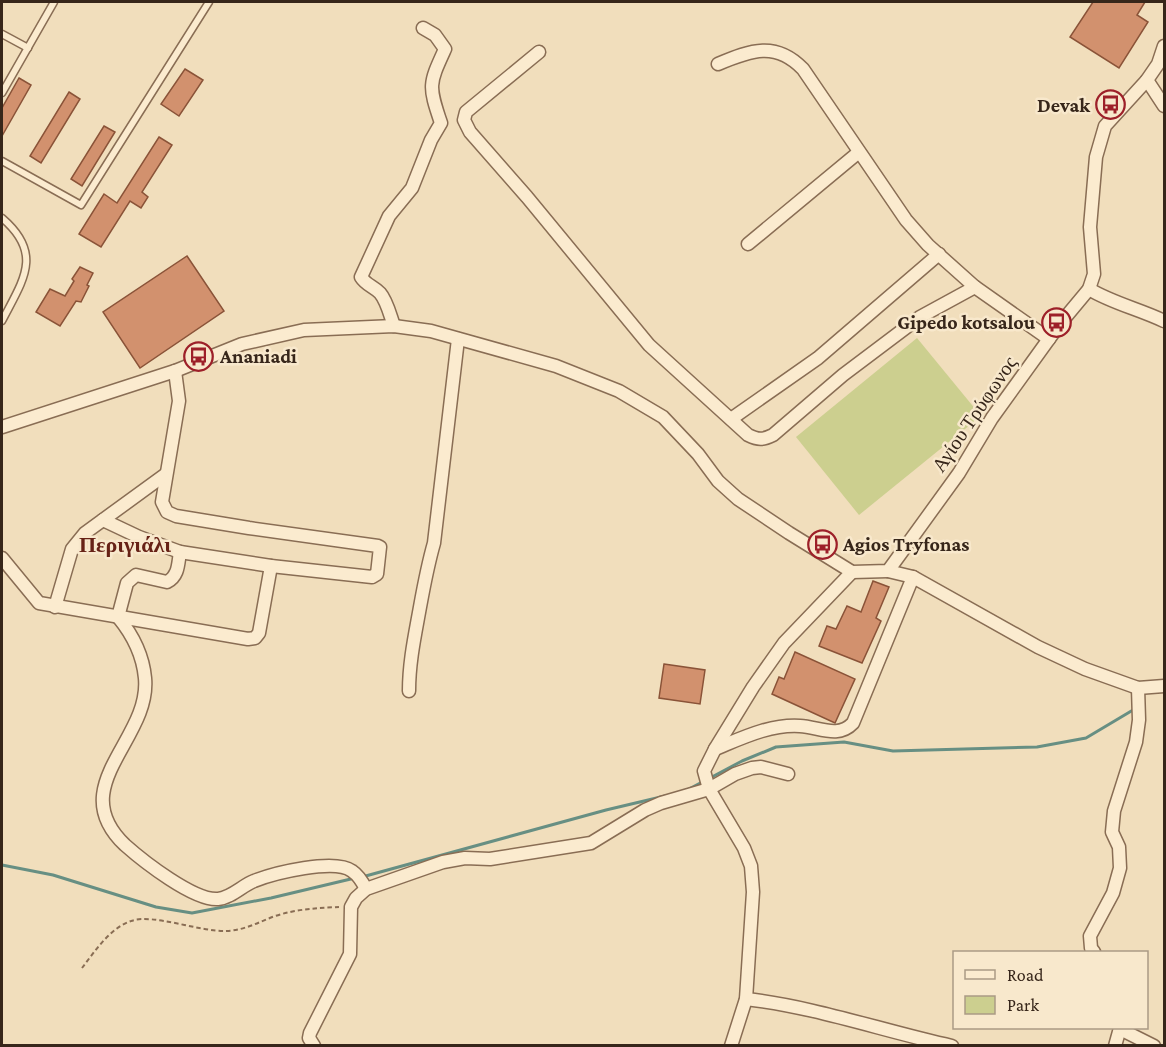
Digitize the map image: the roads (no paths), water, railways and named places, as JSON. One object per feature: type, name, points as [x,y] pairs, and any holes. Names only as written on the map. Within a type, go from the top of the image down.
[{"type":"street","points":[[394,326],[383,296],[375,288],[366,284],[361,277],[389,216],[411,188],[431,140],[441,123],[431,94],[433,76],[446,49],[435,35],[423,28]]},
{"type":"street","points":[[1164,46],[1158,64],[1147,80],[1106,126],[1096,157],[1090,226],[1094,274],[1089,289],[1105,299],[1137,308],[1164,321]]},
{"type":"street","points":[[718,64],[745,53],[774,50],[791,57],[803,69],[906,220],[975,287],[1049,339]]},
{"type":"street","points":[[539,52],[466,112],[464,120],[470,132],[527,197],[649,345],[748,435],[756,439],[765,439],[773,435],[843,375],[920,317],[975,287]]},
{"type":"street","points":[[1147,80],[1164,105]]},
{"type":"street","points":[[748,244],[859,152]]},
{"type":"street","points":[[731,419],[818,358],[939,254]]},
{"type":"street","name":"Αγίου Τρύφωνος","points":[[888,571],[930,515],[992,418],[1049,339],[1089,289]]},
{"type":"street","points":[[2,427],[175,371],[242,344],[304,330],[394,326],[431,331],[556,366],[619,391],[663,417],[698,454],[718,481],[738,499],[852,572],[888,571],[913,577],[1038,646],[1085,669],[1138,688],[1164,686]]},
{"type":"street","points":[[409,690],[412,649],[434,543],[458,339]]},
{"type":"street","points":[[104,520],[139,537],[180,552],[271,566],[372,577],[377,574],[380,547],[176,516],[167,512],[162,502],[178,401],[175,371]]},
{"type":"street","points":[[55,607],[72,549],[85,533],[166,474]]},
{"type":"street","points":[[180,552],[176,575],[167,582],[136,575],[127,583],[118,616],[133,639],[145,680],[143,698],[135,726],[113,764],[104,785],[102,800],[106,817],[122,842],[157,871],[206,898],[219,899],[253,881],[308,868],[346,868],[352,871],[364,886]]},
{"type":"street","points":[[2,558],[39,603],[248,639],[255,638],[259,633],[271,566]]},
{"type":"street","points":[[731,1046],[746,999],[753,892],[751,866],[744,848],[706,781],[715,749],[753,687],[784,643],[852,572]]},
{"type":"street","points":[[715,749],[759,731],[774,728],[800,726],[839,733],[847,730],[853,723],[913,577]]},
{"type":"street","points":[[1093,951],[1090,936],[1113,893],[1120,868],[1119,847],[1112,832],[1114,811],[1136,742],[1139,720],[1138,688]]},
{"type":"street","points":[[314,1046],[309,1038],[310,1033],[350,954],[351,907],[364,886],[443,862],[465,858],[490,859],[591,843],[645,810],[706,781],[761,767],[788,774]]},
{"type":"street","points":[[746,999],[785,1004],[952,1046]]},
{"type":"street","points":[[1115,1046],[1120,1029]]},
{"type":"street","points":[[1122,1029],[1154,1046]]},
{"type":"lane","points":[[2,93],[54,2]]},
{"type":"lane","points":[[2,160],[81,205],[209,2]]},
{"type":"lane","points":[[2,34],[28,48]]},
{"type":"lane","points":[[2,218],[20,237],[28,258],[22,282],[2,321]]},
{"type":"waterway","points":[[710,778],[776,747],[844,742],[893,751],[1037,747],[1086,738],[1133,710]]},
{"type":"waterway","points":[[689,789],[704,781]]},
{"type":"waterway","points":[[362,877],[665,796]]},
{"type":"waterway","points":[[2,865],[53,875],[156,907],[192,913],[271,898],[355,878]]},
{"type":"place","name":"Devak","points":[[1111,105]]},
{"type":"place","name":"Gipedo kotsalou","points":[[1056,322]]},
{"type":"place","name":"Ananiadi","points":[[199,356]]},
{"type":"place","name":"Agios Tryfonas","points":[[822,544]]},
{"type":"district","name":"Περιγιάλι","points":[[125,544]]}]
